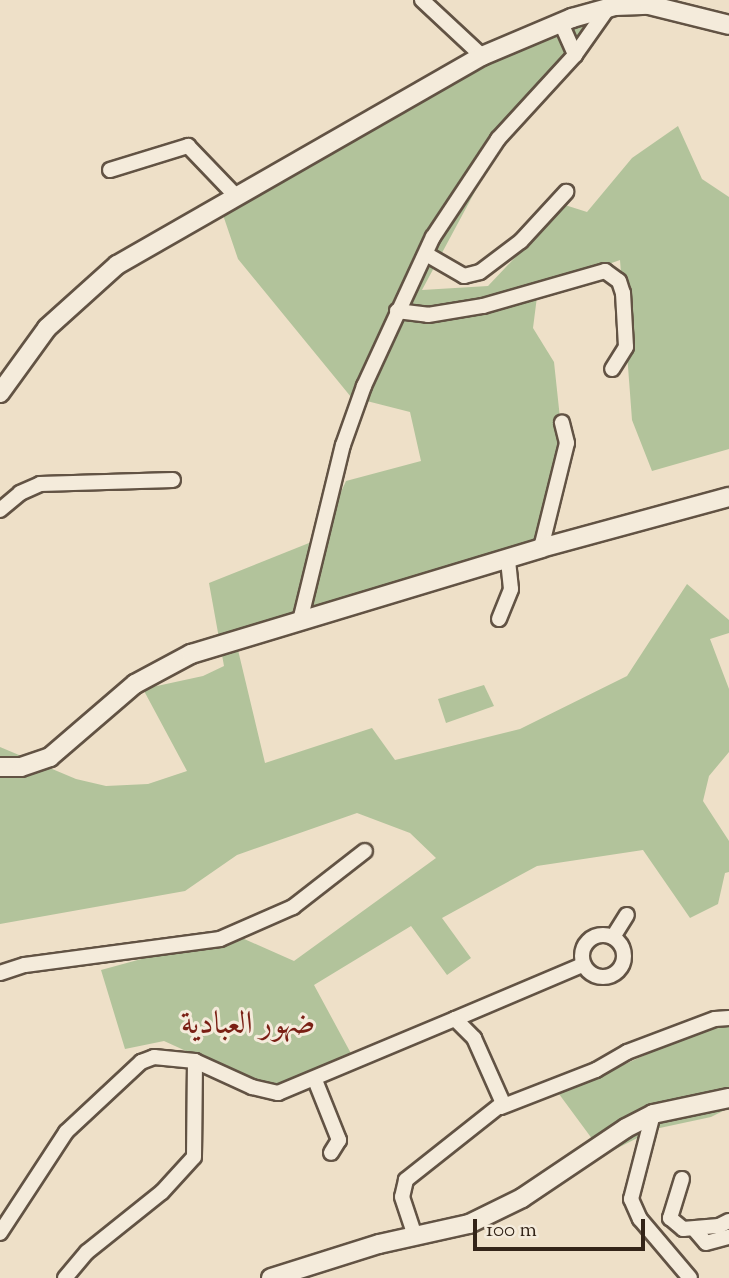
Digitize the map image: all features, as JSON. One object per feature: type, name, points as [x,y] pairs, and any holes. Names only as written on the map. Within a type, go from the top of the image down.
[{"type":"street","points":[[422,0],[482,56]]},
{"type":"street","points":[[0,393],[38,338],[92,284],[234,194],[482,56],[561,23],[608,8],[649,5],[727,30]]},
{"type":"street","points":[[300,621],[343,445],[397,311],[426,254],[482,159],[575,55],[608,8]]},
{"type":"street","points":[[561,23],[575,55]]},
{"type":"street","points":[[110,170],[188,146],[234,194]]},
{"type":"street","points":[[426,254],[464,276],[480,272],[521,241],[566,192]]},
{"type":"street","points":[[397,311],[428,315],[483,306],[606,271],[619,281],[623,293],[626,346],[612,369]]},
{"type":"street","points":[[541,548],[567,443],[562,424]]},
{"type":"street","points":[[0,510],[20,493],[40,484],[173,480]]},
{"type":"street","points":[[0,767],[33,763],[56,752],[158,670],[191,654],[541,548],[729,497]]},
{"type":"street","points":[[499,619],[510,589],[508,558]]},
{"type":"street","points":[[0,757],[33,763]]},
{"type":"street","points":[[0,973],[25,965],[220,939],[293,906],[365,851]]},
{"type":"street","points":[[613,937],[627,915]]},
{"type":"street","points":[[603,934],[613,937],[624,957],[612,976],[601,978],[583,965],[584,944],[603,934]]},
{"type":"street","points":[[0,1233],[66,1132],[128,1071],[155,1057],[195,1061],[264,1091],[286,1091],[583,965]]},
{"type":"street","points":[[415,1236],[402,1197],[406,1180],[501,1107],[596,1070],[626,1052],[715,1019],[729,1018]]},
{"type":"street","points":[[455,1019],[474,1038],[501,1095],[501,1107]]},
{"type":"street","points":[[65,1278],[87,1252],[162,1192],[194,1157],[195,1061]]},
{"type":"street","points":[[315,1080],[339,1140],[331,1153]]},
{"type":"street","points":[[271,1278],[497,1212],[653,1114],[729,1098]]},
{"type":"street","points":[[653,1114],[631,1199],[633,1210],[690,1278]]},
{"type":"street","points":[[682,1179],[670,1218],[679,1225],[694,1229],[729,1221]]},
{"type":"street","points":[[661,1243],[669,1240],[679,1225]]},
{"type":"street","points":[[694,1229],[706,1243],[729,1237]]},
{"type":"green space","points":[[586,11],[594,45],[526,117],[486,171],[422,290],[488,286],[565,205],[587,212],[632,158],[678,126],[702,179],[729,197],[729,449],[652,471],[632,420],[620,260],[538,289],[533,328],[554,362],[562,437],[537,542],[316,617],[238,650],[265,763],[372,728],[395,760],[520,729],[627,676],[687,584],[729,620],[729,633],[710,639],[729,689],[729,752],[709,776],[703,801],[729,841],[729,872],[725,873],[718,904],[690,918],[643,850],[537,866],[442,918],[471,958],[447,975],[411,926],[314,985],[354,1059],[289,1088],[263,1086],[164,1041],[125,1049],[101,970],[233,934],[294,961],[436,858],[410,833],[357,813],[237,855],[185,891],[0,924],[0,747],[76,779],[106,786],[148,784],[187,771],[143,689],[203,676],[224,666],[209,583],[319,539],[346,481],[421,461],[410,412],[351,397],[238,259],[222,212],[280,167]]},
{"type":"green space","points":[[484,685],[494,706],[446,723],[438,699]]},
{"type":"green space","points":[[729,1017],[729,1108],[711,1117],[655,1129],[604,1155],[559,1094]]},
{"type":"district","name":"ضهور العبادية","points":[[248,1025]]}]
